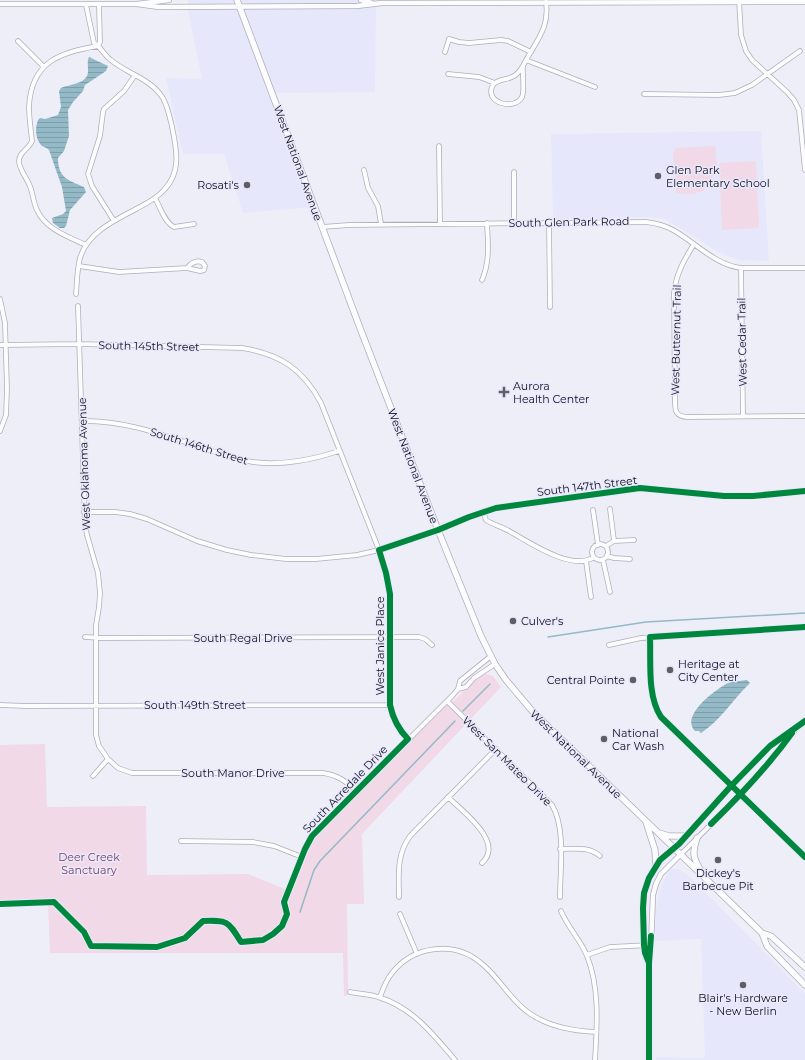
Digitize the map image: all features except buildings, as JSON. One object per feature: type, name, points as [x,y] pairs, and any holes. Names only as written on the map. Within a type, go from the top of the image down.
[{"type":"main road","name":"West National Avenue","points":[[237,0],[438,530],[481,636],[495,664],[510,686],[533,712],[762,933],[767,946],[805,985]]},
{"type":"main road","points":[[646,822],[655,850],[656,866]]},
{"type":"main road","points":[[657,833],[669,836],[686,836]]},
{"type":"main road","points":[[697,838],[694,851],[695,861],[708,881]]},
{"type":"main road","name":"West National Avenue","points":[[762,933],[771,936],[805,968]]},
{"type":"street","points":[[0,4],[99,5],[137,4],[168,0]]},
{"type":"street","points":[[360,0],[373,3]]},
{"type":"street","points":[[739,1],[741,35],[746,51],[752,60],[792,97],[799,110],[805,170]]},
{"type":"street","points":[[137,4],[159,7],[239,7],[357,6],[373,3],[429,2],[805,2]]},
{"type":"street","points":[[495,83],[491,93],[497,102],[503,104],[519,101],[523,94],[524,66],[526,60],[546,25],[546,2]]},
{"type":"street","points":[[76,294],[80,258],[86,245],[98,232],[114,221],[155,198],[167,187],[175,170],[177,156],[176,144],[167,108],[162,97],[149,83],[111,60],[94,43],[86,5]]},
{"type":"street","points":[[98,46],[100,42],[99,5]]},
{"type":"street","points":[[445,52],[449,39],[469,43],[501,40],[508,41],[530,52]]},
{"type":"street","points":[[18,41],[44,67]]},
{"type":"street","points":[[86,245],[46,224],[37,210],[32,192],[19,163],[20,156],[32,141],[29,109],[30,98],[36,79],[44,67],[54,59],[69,51],[98,46]]},
{"type":"street","points":[[644,94],[727,94],[744,90],[800,51]]},
{"type":"street","points":[[526,60],[595,87]]},
{"type":"street","points":[[448,74],[479,77],[495,83],[516,75],[524,66]]},
{"type":"street","points":[[114,221],[92,186],[89,179],[89,170],[100,136],[104,109],[124,91],[135,75]]},
{"type":"street","points":[[439,146],[440,224]]},
{"type":"street","points":[[364,170],[368,188],[378,206],[382,224]]},
{"type":"street","points":[[514,172],[514,223]]},
{"type":"street","points":[[155,198],[172,226],[194,224]]},
{"type":"street","name":"South Glen Park Road","points":[[322,227],[382,224],[626,221],[653,223],[673,230],[721,261],[732,266],[742,268],[805,268]]},
{"type":"street","points":[[548,222],[550,307]]},
{"type":"street","points":[[482,280],[487,270],[488,260],[487,223]]},
{"type":"street","name":"West Butternut Trail","points":[[694,244],[680,268],[674,293],[676,412],[679,415],[687,417],[743,416]]},
{"type":"street","points":[[79,266],[119,272],[187,268]]},
{"type":"street","name":"West Cedar Trail","points":[[742,268],[743,416]]},
{"type":"street","points":[[0,299],[5,323],[7,410],[0,430]]},
{"type":"street","name":"West Oklahoma Avenue","points":[[78,306],[84,512],[86,535],[96,565],[99,581],[99,607],[95,638],[95,706],[97,740],[108,760]]},
{"type":"street","name":"South 145th Street","points":[[0,345],[79,344],[242,348],[263,352],[274,356],[293,367]]},
{"type":"street","name":"West Janice Place","points":[[293,367],[307,380],[317,395],[379,550],[389,584],[390,705],[397,726],[408,739]]},
{"type":"street","points":[[743,416],[805,416]]},
{"type":"street","name":"South 146th Street","points":[[82,421],[128,425],[232,457],[257,463],[278,464],[299,462],[339,451]]},
{"type":"street","name":"South 147th Street","points":[[84,512],[115,512],[130,514],[147,519],[196,541],[218,548],[271,558],[302,559],[337,558],[379,550],[496,508],[640,488],[724,496],[753,496],[805,492]]},
{"type":"street","points":[[610,509],[614,541]]},
{"type":"street","points":[[594,510],[598,545]]},
{"type":"street","points":[[482,512],[486,520],[508,530],[546,552],[565,558],[586,561],[594,557]]},
{"type":"street","points":[[598,545],[606,546],[614,541],[634,540]]},
{"type":"street","points":[[594,557],[593,550],[598,545]]},
{"type":"street","points":[[603,560],[607,556],[608,551],[606,546]]},
{"type":"street","points":[[607,556],[614,558],[630,558]]},
{"type":"street","points":[[594,557],[599,560],[603,560]]},
{"type":"street","points":[[603,560],[610,592]]},
{"type":"street","points":[[586,561],[591,596]]},
{"type":"street","points":[[609,645],[650,637],[805,627]]},
{"type":"street","name":"South Regal Drive","points":[[84,637],[390,637],[423,638],[432,645]]},
{"type":"street","points":[[650,637],[652,694],[661,717],[805,857]]},
{"type":"street","name":"South Acredale Drive","points":[[284,902],[312,836],[447,701],[458,689],[460,681],[491,656]]},
{"type":"street","name":"South Acredale Drive","points":[[458,689],[466,687],[474,678],[495,664]]},
{"type":"street","name":"West San Mateo Drive","points":[[447,701],[552,805],[556,811],[560,825],[560,897]]},
{"type":"street","name":"South 149th Street","points":[[0,705],[390,705]]},
{"type":"street","points":[[649,963],[646,957],[644,945],[643,899],[647,883],[656,866],[660,860],[686,836],[731,786],[770,746],[805,721]]},
{"type":"street","points":[[649,1060],[649,963],[652,901],[656,884],[661,874],[741,795],[777,754],[798,725]]},
{"type":"street","points":[[399,897],[398,865],[404,845],[410,836],[496,749]]},
{"type":"street","points":[[93,776],[108,760]]},
{"type":"street","name":"South Manor Drive","points":[[108,760],[118,768],[139,773],[323,773],[345,780],[356,791]]},
{"type":"street","points":[[448,797],[477,826],[487,840],[489,850],[486,859],[482,862]]},
{"type":"street","points":[[181,842],[253,842],[274,846],[302,857]]},
{"type":"street","points":[[560,849],[590,849],[600,856]]},
{"type":"street","points":[[561,911],[568,927],[587,955],[592,969],[595,989],[595,1060]]},
{"type":"street","points":[[400,914],[417,954]]},
{"type":"street","points":[[587,955],[610,947],[651,945]]},
{"type":"street","points":[[380,997],[392,972],[406,960],[417,954],[432,949],[447,949],[471,955],[483,964],[517,1002],[534,1017],[558,1027],[596,1032]]},
{"type":"street","points":[[350,992],[380,997],[413,1014],[427,1027],[455,1060]]},
{"type":"shaded area","points":[[188,0],[382,0],[382,3],[373,4],[376,10],[375,92],[272,93],[315,207],[243,213],[224,154],[183,154],[166,78],[202,79],[188,11]]},
{"type":"shaded area","points":[[89,57],[108,66],[106,71],[85,85],[83,91],[68,110],[69,136],[64,151],[58,158],[58,165],[65,177],[84,187],[86,192],[70,210],[66,226],[64,228],[60,228],[53,223],[52,218],[63,214],[66,211],[62,187],[49,150],[41,145],[38,139],[36,126],[40,118],[45,119],[58,115],[61,107],[59,91],[61,88],[79,83],[86,78],[88,75]]},
{"type":"shaded area","name":"Glen Park Elementary School","points":[[761,131],[769,261],[740,260],[727,256],[665,219],[644,217],[553,220],[551,134]]},
{"type":"shaded area","points":[[747,680],[750,683],[715,722],[701,733],[699,731],[695,731],[692,725],[692,718],[700,704],[728,683]]},
{"type":"shaded area","points":[[670,869],[679,869],[688,875],[805,993],[805,1060],[656,1060],[656,1057],[705,1058],[701,939],[655,941],[656,909],[661,886]]},
{"type":"green space","points":[[715,146],[717,166],[711,180],[703,191],[692,194],[676,193],[673,153],[676,148]]},
{"type":"green space","points":[[756,161],[759,228],[722,230],[719,163]]},
{"type":"green space","name":"Deer Creek Sanctuary","points":[[486,674],[493,676],[501,687],[362,834],[364,904],[347,904],[348,995],[344,996],[343,953],[50,953],[48,903],[0,904],[0,745],[45,744],[47,807],[146,806],[147,875],[248,874],[290,891],[306,849],[315,837],[442,708],[454,701],[474,681]]},
{"type":"waterway","points":[[548,637],[646,622],[805,613]]},
{"type":"waterway","points":[[463,711],[490,684]]},
{"type":"waterway","points":[[300,912],[314,870],[320,861],[455,721]]},
{"type":"cycle path","points":[[0,904],[54,902],[84,932],[91,946],[157,947],[185,938],[203,921],[218,921],[226,923],[230,926],[241,942],[263,940],[282,926],[287,914],[284,902],[305,849],[312,836],[408,739],[396,724],[390,705],[390,594],[386,573],[379,550],[496,508],[640,488],[724,496],[753,496],[805,491]]},
{"type":"cycle path","points":[[805,627],[650,637],[652,689],[657,709],[661,717],[805,857]]},
{"type":"cycle path","points":[[649,963],[644,945],[644,893],[649,878],[660,860],[679,844],[731,786],[770,746],[805,721]]},
{"type":"cycle path","points":[[711,824],[754,780],[792,733]]},
{"type":"cycle path","points":[[649,1060],[649,963],[651,936]]},
{"type":"place","name":"Glen Park Elementary School","points":[[658,176]]},
{"type":"place","name":"Rosati's","points":[[247,185]]},
{"type":"place","name":"Aurora Health Center","points":[[504,392]]},
{"type":"place","name":"Culver's","points":[[513,621]]},
{"type":"place","name":"Heritage at City Center","points":[[670,670]]},
{"type":"place","name":"Central Pointe","points":[[633,680]]},
{"type":"place","name":"National Car Wash","points":[[604,739]]},
{"type":"place","name":"Dickey's Barbecue Pit","points":[[718,860]]},
{"type":"place","name":"Blair's Hardware - New Berlin","points":[[743,985]]}]
